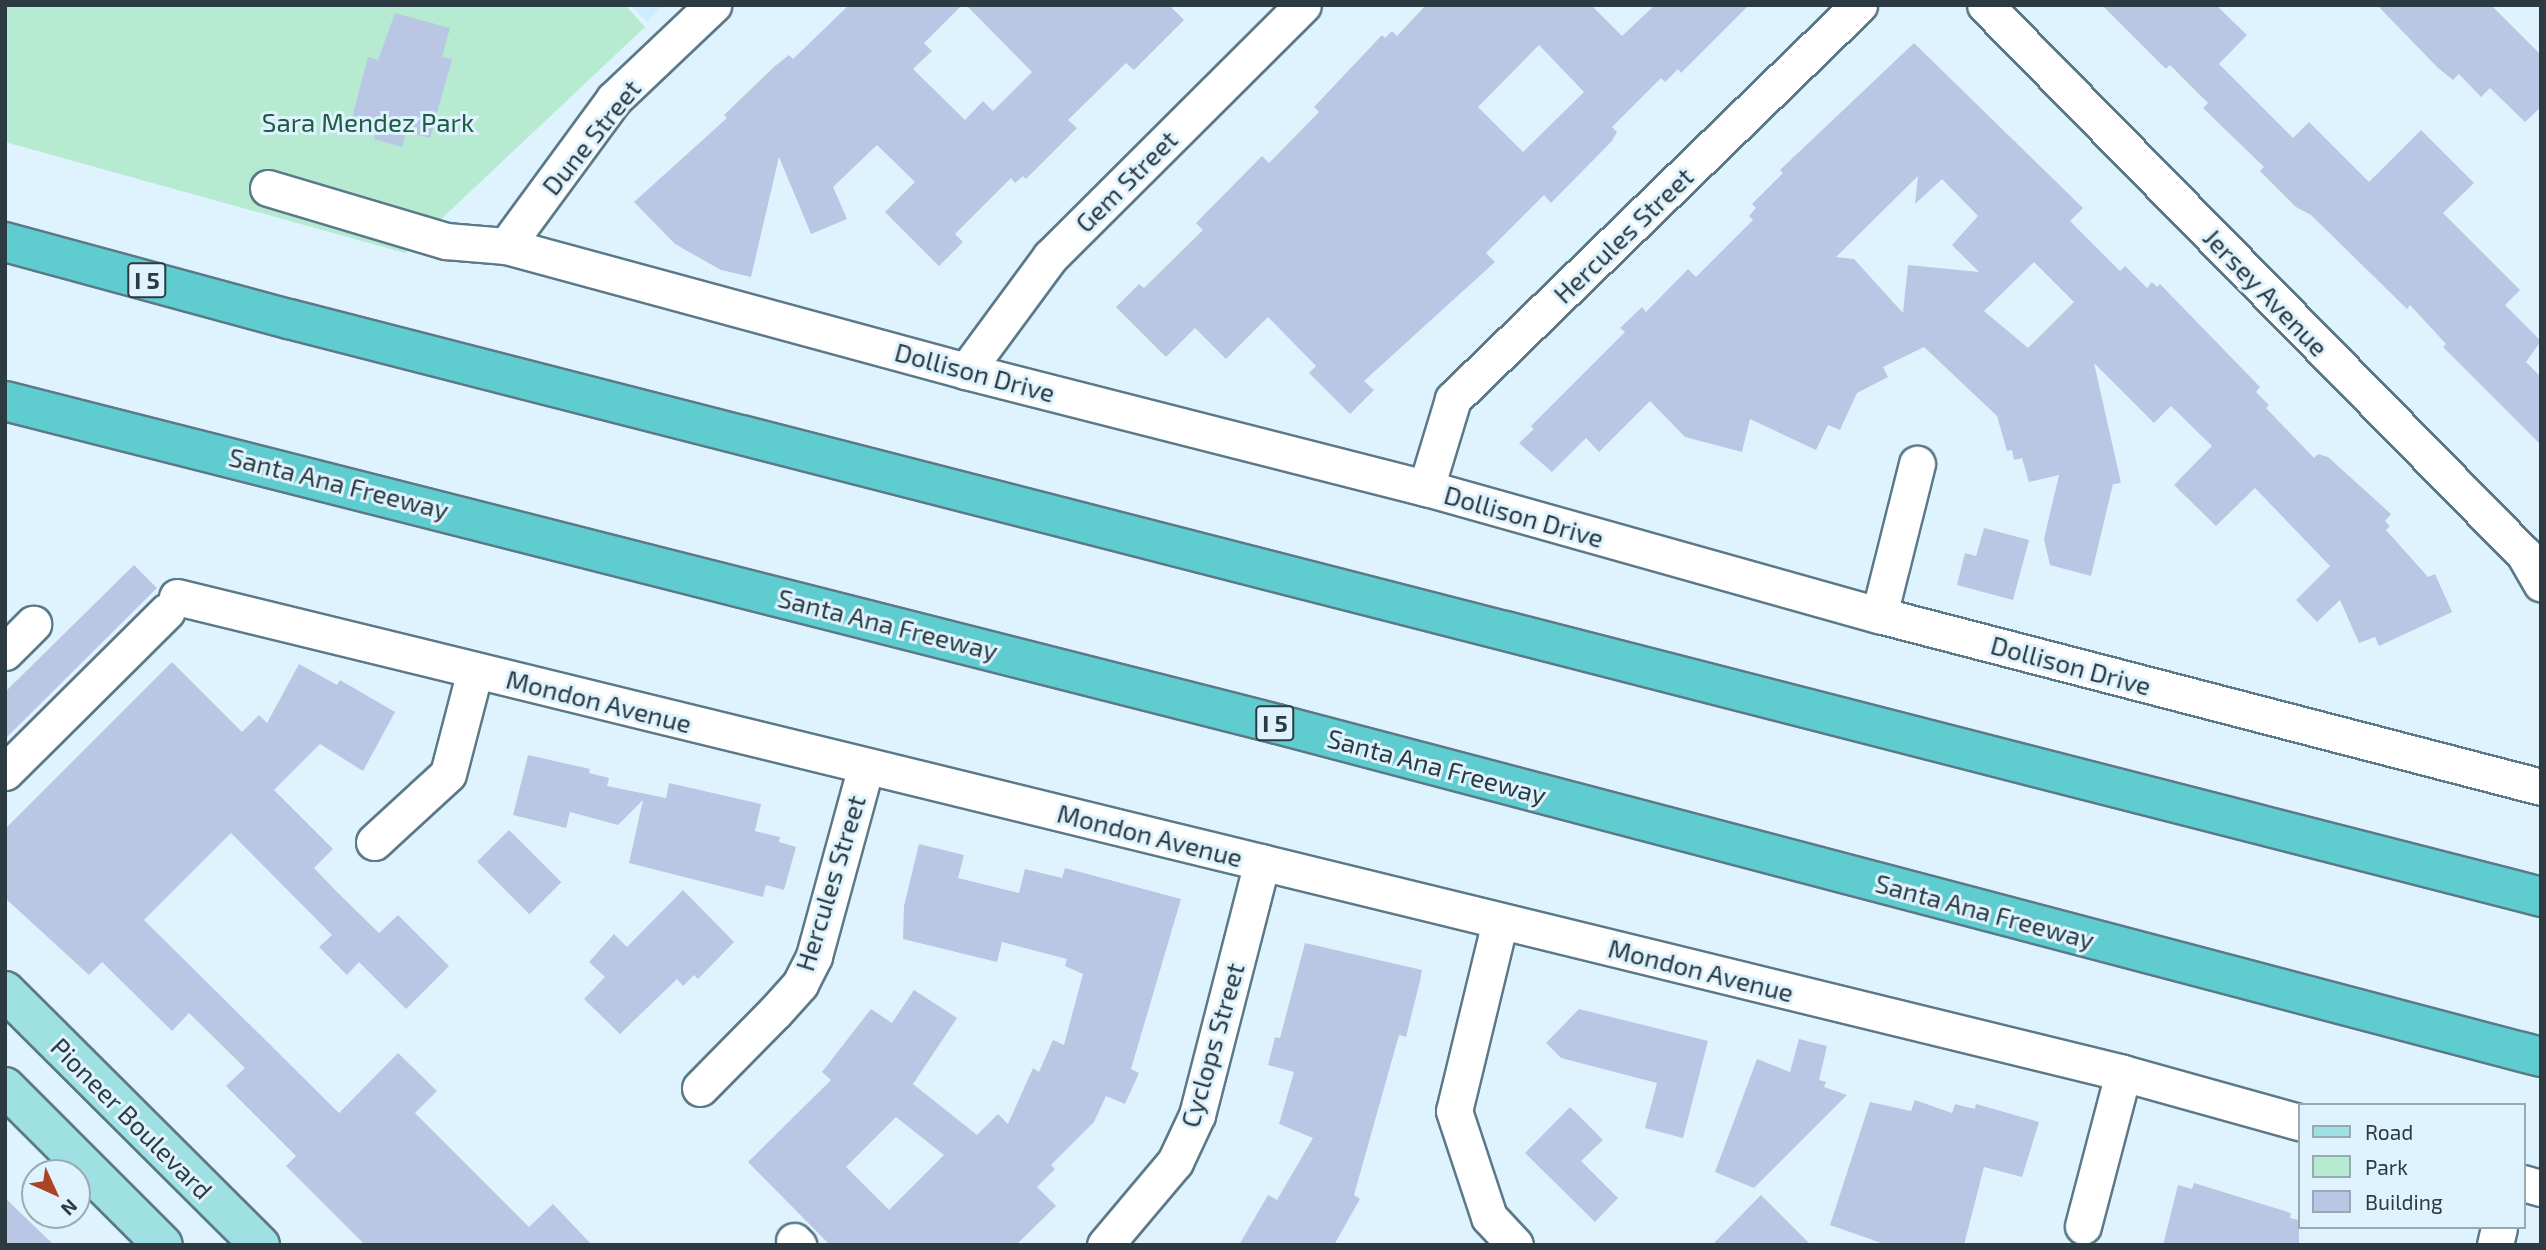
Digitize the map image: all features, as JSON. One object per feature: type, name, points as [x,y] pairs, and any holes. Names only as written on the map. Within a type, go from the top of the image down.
[{"type":"highway","name":"I 5","points":[[5,242],[330,329],[2541,897]]},
{"type":"highway","name":"Santa Ana Freeway","points":[[5,401],[1289,727],[2541,1058]]},
{"type":"main road","name":"Pioneer Boulevard","points":[[5,991],[260,1245]]},
{"type":"main road","points":[[5,1087],[163,1245]]},
{"type":"street","name":"Dune Street","points":[[506,246],[614,99],[713,5]]},
{"type":"street","name":"Gem Street","points":[[966,371],[1050,257],[1303,5]]},
{"type":"street","name":"Hercules Street","points":[[1426,488],[1453,400],[1859,5]]},
{"type":"street","name":"Jersey Avenue","points":[[1986,5],[2524,554],[2541,583]]},
{"type":"street","name":"Dollison Drive","points":[[268,188],[446,241],[506,246],[966,371],[1426,488],[1879,615],[2541,787]]},
{"type":"street","points":[[1879,615],[1917,464]]},
{"type":"street","name":"Mondon Avenue","points":[[5,772],[172,604],[475,670],[2123,1073],[2298,1122]]},
{"type":"street","points":[[5,652],[33,624]]},
{"type":"street","points":[[374,842],[448,774],[475,670]]},
{"type":"street","name":"Hercules Street","points":[[700,1088],[800,984],[814,956],[866,766]]},
{"type":"street","name":"Cyclops Street","points":[[1105,1245],[1175,1162],[1197,1115],[1262,862]]},
{"type":"street","points":[[1500,920],[1454,1111],[1489,1217],[1515,1245]]},
{"type":"street","points":[[2083,1226],[2123,1073]]},
{"type":"shaded area","points":[[631,5],[663,5],[647,22]]},
{"type":"green space","name":"Sara Mendez Park","points":[[5,5],[625,5],[645,27],[405,253],[5,142]]},
{"type":"building","points":[[849,5],[962,5],[924,43],[932,51],[913,69],[965,120],[983,101],[993,111],[1032,72],[966,5],[1169,5],[1184,20],[1134,70],[1126,63],[1068,120],[1077,128],[1026,179],[1023,176],[1015,183],[1011,178],[955,234],[963,242],[939,266],[885,212],[915,182],[877,145],[833,187],[847,219],[811,234],[779,157],[751,277],[721,270],[675,244],[634,202],[727,118],[724,115],[775,66],[789,55],[793,59]]},
{"type":"building","points":[[1426,5],[1591,5],[1622,36],[1655,5],[1749,5],[1681,73],[1678,69],[1665,82],[1661,78],[1612,127],[1617,132],[1612,141],[1551,203],[1544,195],[1486,253],[1495,262],[1364,381],[1374,390],[1350,414],[1309,373],[1316,366],[1268,317],[1226,359],[1195,328],[1166,357],[1116,307],[1139,284],[1144,288],[1203,230],[1196,223],[1262,156],[1269,163],[1319,112],[1314,107],[1382,35],[1385,38],[1392,31],[1397,36]],"holes":[[[1539,45],[1584,92],[1523,152],[1478,107]]]},
{"type":"building","points":[[2102,5],[2216,5],[2247,35],[2219,64],[2293,138],[2309,122],[2369,182],[2421,130],[2474,183],[2443,213],[2520,290],[2505,305],[2541,341],[2526,362],[2541,377],[2541,445],[2443,347],[2446,344],[2410,305],[2407,309],[2311,215],[2296,207],[2260,171],[2264,167],[2203,108],[2208,103],[2170,65],[2166,69]]},
{"type":"building","points":[[2377,5],[2491,5],[2541,55],[2541,107],[2525,122],[2490,88],[2481,97],[2459,74],[2453,80]]},
{"type":"building","points":[[395,13],[450,28],[442,57],[452,59],[430,138],[406,132],[402,147],[374,139],[378,124],[352,118],[368,57],[378,60]]},
{"type":"building","points":[[1914,43],[2083,208],[2070,221],[2120,271],[2125,266],[2147,288],[2152,282],[2157,287],[2160,284],[2260,387],[2256,392],[2269,405],[2266,408],[2314,458],[2318,454],[2328,457],[2391,514],[2385,521],[2390,526],[2386,530],[2428,577],[2435,574],[2452,612],[2379,646],[2375,637],[2359,643],[2340,600],[2317,622],[2296,600],[2330,566],[2255,488],[2216,526],[2174,485],[2212,446],[2171,406],[2154,423],[2094,363],[2121,483],[2113,484],[2091,576],[2050,565],[2044,539],[2059,475],[2029,482],[2022,458],[2014,460],[2012,450],[2007,451],[1997,416],[1924,347],[1883,367],[1888,377],[1857,393],[1840,430],[1828,425],[1816,450],[1750,419],[1742,452],[1685,437],[1650,401],[1599,452],[1586,438],[1552,472],[1519,443],[1534,429],[1531,426],[1625,332],[1620,328],[1642,307],[1646,312],[1688,269],[1696,277],[1753,220],[1749,216],[1756,208],[1752,204],[1783,173],[1780,170]],"holes":[[[1918,176],[1915,204],[1942,179],[1978,216],[1952,245],[1979,272],[1908,265],[1903,313],[1854,259],[1836,257]],[[2034,262],[2074,302],[2028,348],[1984,311]]]},
{"type":"building","points":[[1984,528],[2029,540],[2013,600],[1957,585],[1965,553],[1976,556]]},
{"type":"building","points":[[134,565],[157,588],[5,739],[5,692]]},
{"type":"building","points":[[172,662],[242,732],[259,715],[267,723],[299,664],[337,685],[340,680],[395,712],[363,771],[320,744],[274,790],[333,849],[314,868],[336,891],[379,933],[398,915],[449,966],[406,1009],[359,962],[347,975],[319,947],[332,935],[231,833],[144,920],[339,1113],[398,1053],[437,1091],[415,1113],[529,1227],[553,1204],[592,1245],[365,1245],[286,1166],[296,1156],[226,1086],[245,1068],[189,1013],[172,1031],[102,962],[89,975],[5,898],[5,829]]},
{"type":"building","points":[[528,755],[590,769],[589,773],[609,778],[607,786],[666,798],[669,783],[761,804],[755,831],[780,837],[779,842],[796,847],[784,890],[766,885],[763,897],[629,863],[643,800],[618,825],[570,812],[566,828],[513,815]]},
{"type":"building","points":[[509,830],[561,882],[530,914],[477,862]]},
{"type":"building","points":[[919,844],[964,855],[958,878],[1019,893],[1025,869],[1062,878],[1065,868],[1181,899],[1131,1069],[1139,1073],[1125,1104],[1106,1096],[1094,1122],[1051,1165],[1055,1169],[1037,1187],[1056,1206],[1016,1245],[830,1245],[748,1162],[831,1080],[822,1072],[871,1009],[892,1023],[914,990],[957,1018],[913,1084],[977,1135],[998,1114],[1008,1124],[1033,1068],[1039,1072],[1053,1040],[1064,1045],[1083,974],[1065,966],[1067,959],[1002,942],[997,962],[903,939],[904,906]],"holes":[[[896,1117],[944,1155],[889,1210],[846,1167]]]},
{"type":"building","points":[[683,890],[734,942],[698,979],[694,975],[683,986],[677,979],[620,1034],[584,999],[605,977],[589,962],[614,934],[627,947]]},
{"type":"building","points":[[1305,943],[1422,970],[1420,981],[1406,1037],[1399,1035],[1354,1195],[1360,1199],[1334,1245],[1239,1245],[1268,1195],[1277,1200],[1313,1138],[1279,1124],[1294,1072],[1268,1065],[1275,1037],[1280,1038]]},
{"type":"building","points":[[1579,1009],[1708,1041],[1683,1138],[1645,1128],[1657,1083],[1561,1058],[1546,1043]]},
{"type":"building","points":[[1799,1039],[1827,1046],[1819,1080],[1826,1082],[1824,1087],[1847,1095],[1754,1188],[1715,1172],[1757,1059],[1790,1072]]},
{"type":"building","points":[[1915,1100],[1952,1113],[1955,1104],[1975,1109],[1976,1104],[2039,1122],[2022,1177],[1984,1167],[1964,1245],[1887,1245],[1830,1225],[1870,1102],[1911,1111]]},
{"type":"building","points":[[1570,1107],[1603,1140],[1581,1161],[1618,1198],[1595,1222],[1525,1153]]},
{"type":"building","points":[[2194,1183],[2291,1213],[2290,1218],[2298,1220],[2299,1245],[2163,1245],[2178,1185],[2192,1189]]},
{"type":"building","points":[[1761,1195],[1811,1245],[1712,1245]]},
{"type":"building","points":[[5,1198],[21,1213],[21,1229],[37,1229],[54,1245],[5,1245]]}]
